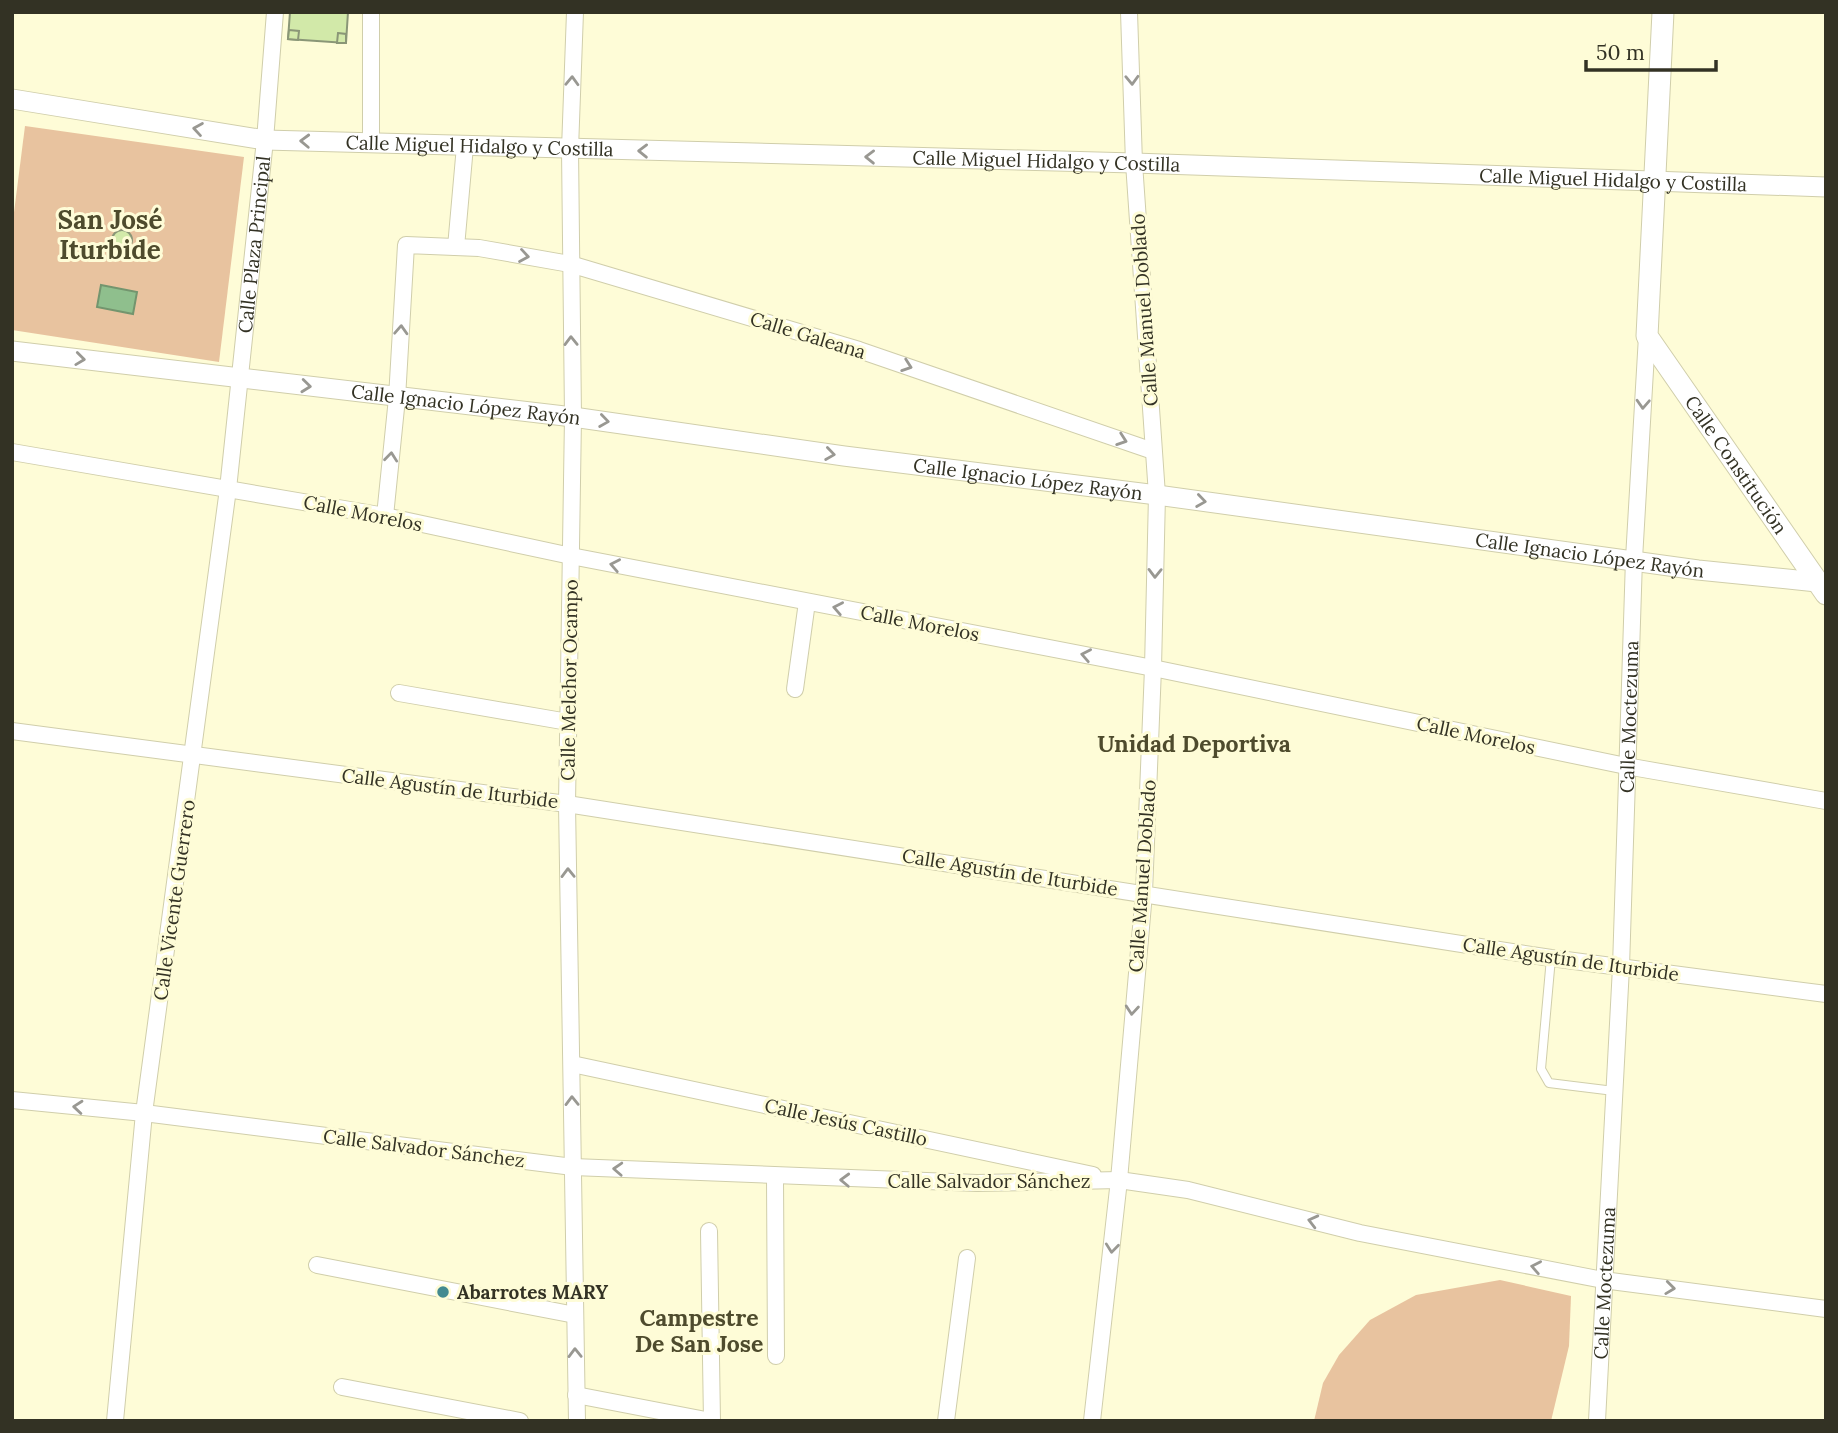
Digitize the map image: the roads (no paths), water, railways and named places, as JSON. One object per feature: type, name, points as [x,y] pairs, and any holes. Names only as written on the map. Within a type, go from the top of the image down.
[{"type":"main road","name":"Calle Moctezuma","points":[[1647,336],[1663,12]]},
{"type":"main road","name":"Calle Constitución","points":[[1647,336],[1821,588]]},
{"type":"street","points":[[265,140],[275,12]]},
{"type":"street","points":[[370,12],[371,144]]},
{"type":"street","name":"Calle Melchor Ocampo","points":[[575,12],[569,149],[573,417],[567,804],[577,1421]]},
{"type":"street","name":"Calle Manuel Doblado","points":[[1092,1421],[1119,1180],[1144,893],[1153,668],[1157,495],[1134,163],[1129,12]]},
{"type":"street","name":"Calle Plaza Principal","points":[[12,99],[265,140],[238,379]]},
{"type":"street","name":"Calle Miguel Hidalgo y Costilla","points":[[265,140],[1134,163],[1826,187]]},
{"type":"street","points":[[456,247],[465,146]]},
{"type":"street","name":"Calle Galeana","points":[[397,398],[406,245],[456,247],[570,264],[859,350],[1153,451]]},
{"type":"street","name":"Calle Moctezuma","points":[[1597,1421],[1621,967],[1634,559],[1647,336]]},
{"type":"street","points":[[12,351],[238,379]]},
{"type":"street","name":"Calle Ignacio López Rayón","points":[[238,379],[573,417],[844,456],[1634,559],[1821,588]]},
{"type":"street","name":"Calle Vicente Guerrero","points":[[115,1421],[144,1113],[194,755],[228,489],[238,379]]},
{"type":"street","points":[[385,516],[397,398]]},
{"type":"street","name":"Calle Morelos","points":[[12,452],[385,516],[571,556],[1153,668],[1626,766],[1826,801]]},
{"type":"street","points":[[795,689],[807,602]]},
{"type":"street","points":[[399,693],[568,722]]},
{"type":"street","name":"Calle Agustín de Iturbide","points":[[12,731],[567,804],[1551,958],[1826,994]]},
{"type":"street","name":"Calle Jesús Castillo","points":[[572,1064],[1119,1180]]},
{"type":"street","name":"Calle Salvador Sánchez","points":[[12,1100],[144,1113],[573,1167],[775,1178],[977,1184],[1119,1180],[1188,1190],[1360,1233],[1603,1280],[1826,1308]]},
{"type":"street","points":[[775,1178],[776,1356]]},
{"type":"street","points":[[576,1395],[712,1421],[709,1231]]},
{"type":"street","points":[[946,1421],[967,1258]]},
{"type":"street","points":[[317,1265],[575,1315]]},
{"type":"street","points":[[342,1387],[520,1421]]},
{"type":"lane","points":[[1551,958],[1541,1069],[1544,1078],[1549,1083],[1614,1091]]},
{"type":"place","name":"Abarrotes MARY","points":[[443,1292]]},
{"type":"district","name":"San José Iturbide","points":[[110,234]]},
{"type":"district","name":"Unidad Deportiva","points":[[1194,743]]},
{"type":"district","name":"Campestre De San Jose","points":[[699,1330]]}]
